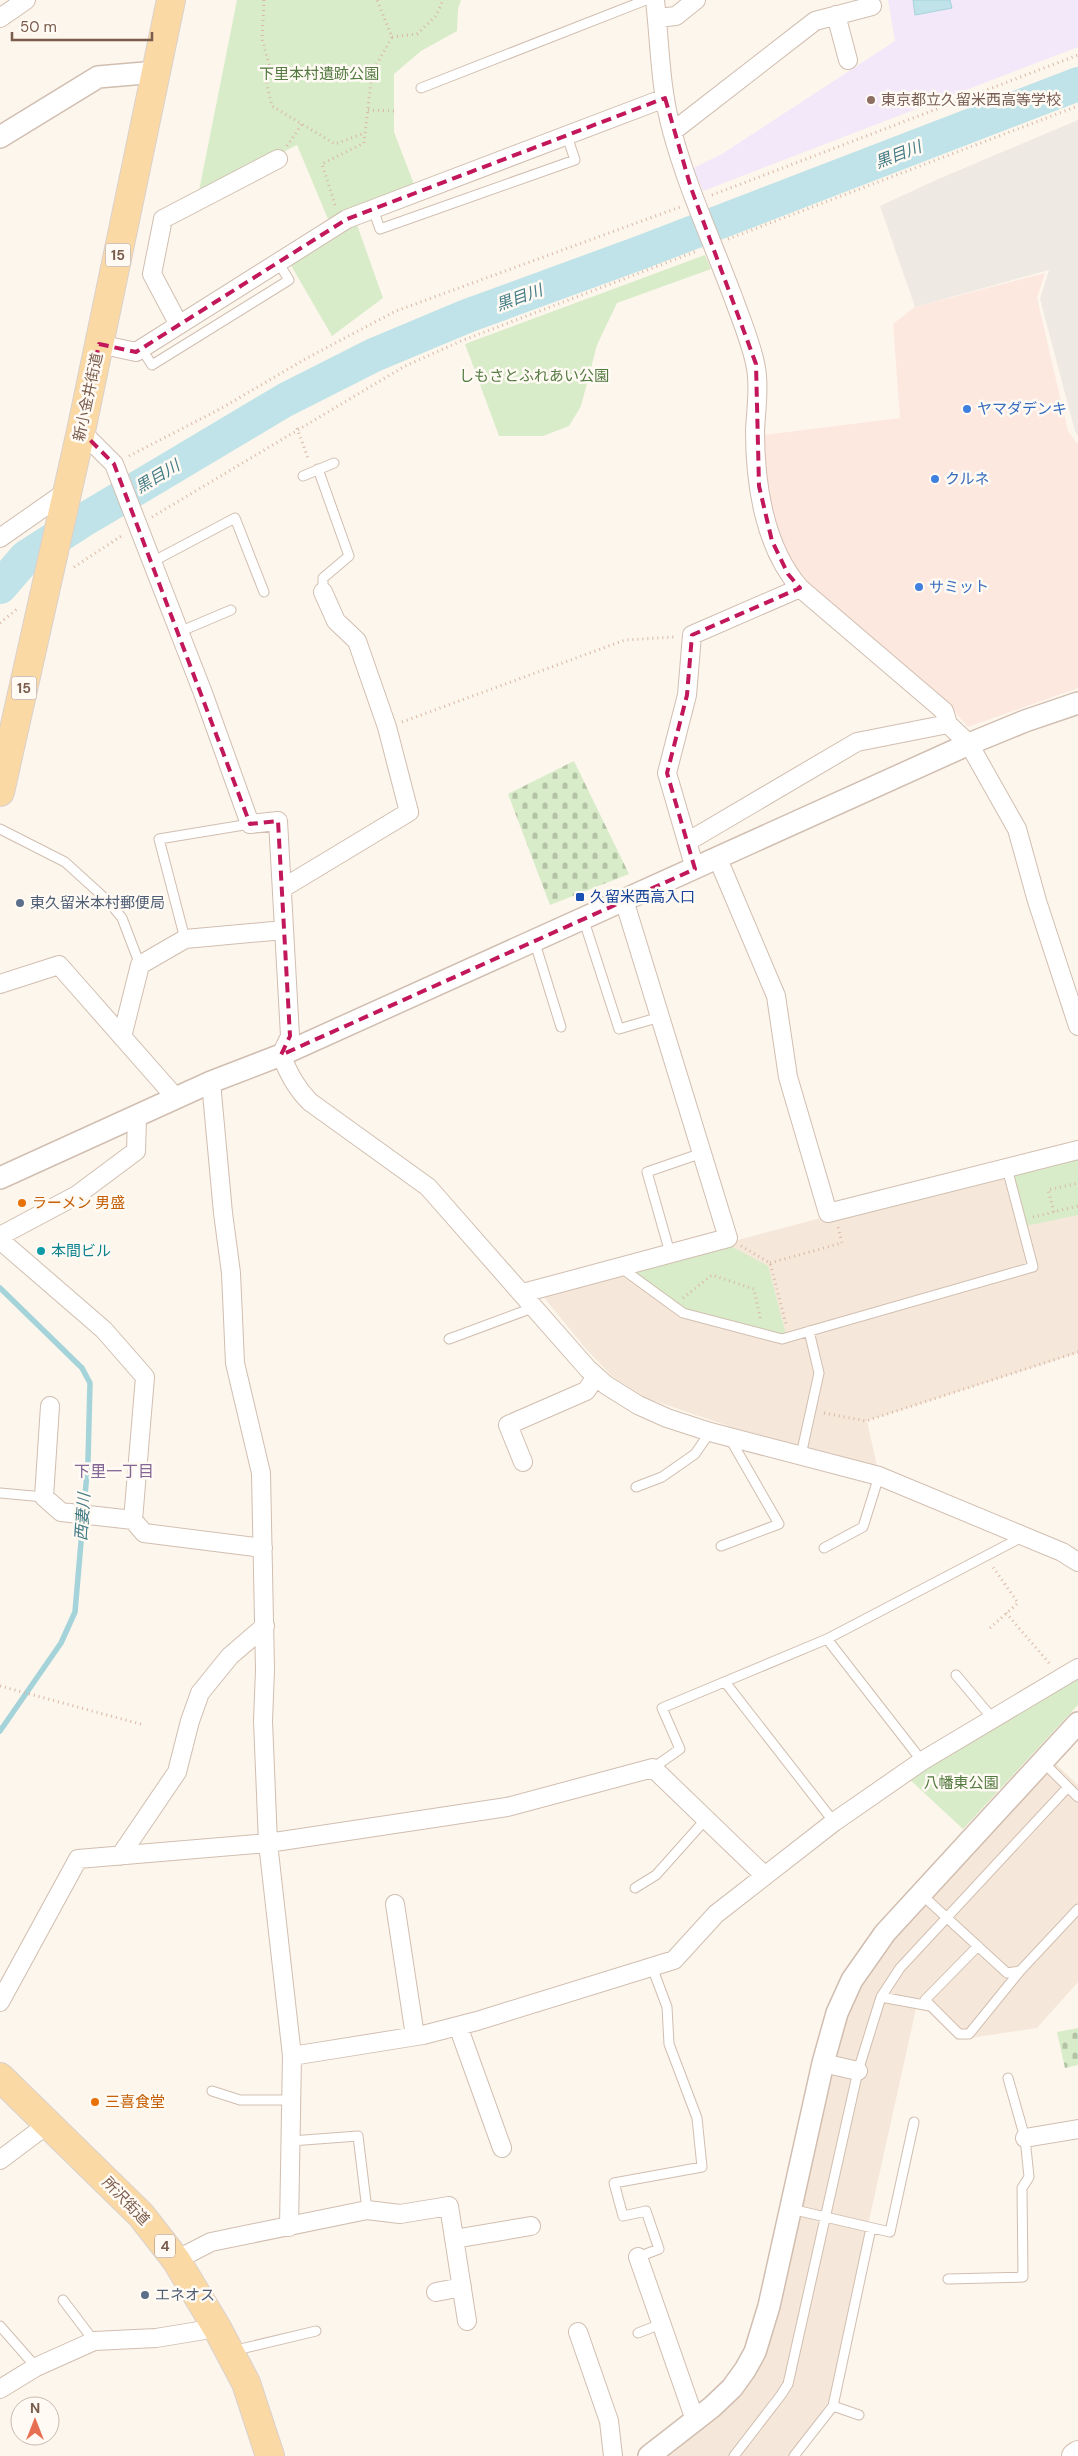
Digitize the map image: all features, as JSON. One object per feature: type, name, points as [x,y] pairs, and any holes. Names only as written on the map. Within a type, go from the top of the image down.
[{"type":"main road","name":"新小金井街道","points":[[0,792],[81,431],[171,0]]},
{"type":"main road","name":"所沢街道","points":[[0,2078],[141,2215],[176,2260],[230,2352],[259,2418],[270,2456]]},
{"type":"main road","points":[[1074,2456],[1078,2452]]},
{"type":"street","points":[[0,18],[24,0]]},
{"type":"street","points":[[654,0],[664,98],[672,132],[756,364],[755,455],[759,486],[772,541],[788,574],[800,588],[944,711],[948,724],[969,744],[1018,829],[1037,901],[1078,1026]]},
{"type":"street","points":[[657,18],[676,16],[696,0]]},
{"type":"street","points":[[672,132],[814,21],[872,6]]},
{"type":"street","points":[[836,15],[848,60]]},
{"type":"street","points":[[0,137],[98,77],[156,72]]},
{"type":"street","points":[[99,344],[136,352],[340,223],[664,98]]},
{"type":"street","points":[[179,325],[152,274],[163,219],[278,159]]},
{"type":"street","points":[[81,431],[114,464],[250,824],[278,821],[290,1036],[281,1055],[294,1085],[310,1102],[428,1187],[596,1377],[638,1405],[710,1432],[879,1476],[1062,1552],[1078,1562]]},
{"type":"street","points":[[0,538],[65,500]]},
{"type":"street","points":[[695,869],[667,773],[687,695],[692,635],[800,588]]},
{"type":"street","points":[[283,888],[409,812],[387,727],[357,641],[336,621],[323,592]]},
{"type":"street","points":[[0,1178],[211,1082],[281,1055],[969,744],[1025,721],[1078,703]]},
{"type":"street","points":[[687,842],[857,742],[948,724]]},
{"type":"street","points":[[718,859],[776,996],[788,1078],[828,1213],[1078,1150]]},
{"type":"street","points":[[523,1293],[728,1238],[624,900]]},
{"type":"street","points":[[122,1037],[140,965],[185,939],[284,930]]},
{"type":"street","points":[[0,984],[59,966],[176,1098]]},
{"type":"street","points":[[211,1082],[223,1212],[231,1273],[235,1363],[261,1473],[264,1626],[263,1721],[268,1843],[292,2056],[289,2227]]},
{"type":"street","points":[[133,1520],[145,1377],[104,1330],[0,1238],[77,1195],[136,1151],[137,1117]]},
{"type":"street","points":[[523,1462],[508,1425],[586,1391],[596,1377]]},
{"type":"street","points":[[50,1406],[44,1497],[61,1512],[133,1520],[144,1533],[263,1548]]},
{"type":"street","points":[[120,1856],[177,1772],[190,1721],[200,1693],[230,1656],[264,1626]]},
{"type":"street","points":[[292,2056],[415,2036],[458,2026],[674,1960],[716,1914],[834,1822],[922,1761],[1078,1668]]},
{"type":"street","points":[[648,2456],[695,2420],[732,2388],[755,2352],[769,2306],[823,2063],[837,2013],[852,1980],[885,1933],[1078,1723]]},
{"type":"street","points":[[0,2002],[78,1859],[268,1843],[507,1807],[653,1768],[766,1876]]},
{"type":"street","points":[[395,1904],[415,2036]]},
{"type":"street","points":[[458,2026],[502,2148]]},
{"type":"street","points":[[823,2063],[858,2071]]},
{"type":"street","points":[[0,2160],[48,2124]]},
{"type":"street","points":[[1025,2138],[1078,2129]]},
{"type":"street","points":[[176,2260],[211,2242],[367,2210],[400,2214],[449,2206],[468,2321]]},
{"type":"street","points":[[454,2239],[531,2226]]},
{"type":"street","points":[[638,2257],[695,2420]]},
{"type":"street","points":[[436,2292],[462,2287]]},
{"type":"street","points":[[0,2389],[36,2367],[94,2341],[156,2338],[217,2328]]},
{"type":"street","points":[[578,2332],[609,2421],[613,2456]]},
{"type":"lane","points":[[421,88],[646,0]]},
{"type":"lane","points":[[373,209],[380,229],[575,160],[567,136]]},
{"type":"lane","points":[[142,348],[152,365],[290,280],[278,262]]},
{"type":"lane","points":[[304,476],[334,463]]},
{"type":"lane","points":[[316,470],[350,556],[323,578],[323,592]]},
{"type":"lane","points":[[152,562],[235,518],[264,592]]},
{"type":"lane","points":[[179,632],[231,610]]},
{"type":"lane","points":[[185,939],[158,839],[250,824]]},
{"type":"lane","points":[[0,829],[65,862],[108,901],[122,918],[140,965]]},
{"type":"lane","points":[[583,918],[619,1030],[660,1017]]},
{"type":"lane","points":[[534,939],[561,1027]]},
{"type":"lane","points":[[670,1253],[647,1172],[702,1153]]},
{"type":"lane","points":[[620,1267],[683,1313],[782,1339],[790,1337],[1033,1267],[1007,1168]]},
{"type":"lane","points":[[449,1339],[535,1307]]},
{"type":"lane","points":[[800,1455],[819,1373],[810,1331]]},
{"type":"lane","points":[[636,1487],[662,1477],[695,1454],[710,1432]]},
{"type":"lane","points":[[721,1546],[779,1524],[729,1437]]},
{"type":"lane","points":[[824,1548],[863,1527],[879,1476]]},
{"type":"lane","points":[[0,1493],[44,1497]]},
{"type":"lane","points":[[653,1768],[680,1748],[662,1708],[827,1639],[1022,1537]]},
{"type":"lane","points":[[827,1639],[922,1761]]},
{"type":"lane","points":[[956,1675],[992,1719]]},
{"type":"lane","points":[[725,1682],[834,1822]]},
{"type":"lane","points":[[1042,1762],[1078,1796]]},
{"type":"lane","points":[[734,2456],[782,2395],[788,2384],[858,2071],[881,1997],[900,1968],[1068,1787]]},
{"type":"lane","points":[[634,1888],[656,1876],[706,1819]]},
{"type":"lane","points":[[920,1894],[1007,1973],[1020,1971]]},
{"type":"lane","points":[[978,1946],[925,2000],[960,2034],[969,2034],[1020,1971],[1078,1909]]},
{"type":"lane","points":[[638,2257],[659,2249],[646,2211],[623,2216],[614,2183],[702,2167],[696,2118],[669,2044],[667,2007],[652,1967]]},
{"type":"lane","points":[[881,1997],[930,2006]]},
{"type":"lane","points":[[948,2280],[1022,2277],[1022,2188],[1029,2178],[1025,2138],[1008,2078]]},
{"type":"lane","points":[[212,2091],[240,2100],[291,2100]]},
{"type":"lane","points":[[791,2209],[824,2219],[890,2232],[914,2122]]},
{"type":"lane","points":[[291,2141],[358,2136],[367,2210]]},
{"type":"lane","points":[[794,2456],[833,2406],[871,2228]]},
{"type":"lane","points":[[63,2300],[94,2341]]},
{"type":"lane","points":[[638,2332],[661,2324]]},
{"type":"lane","points":[[0,2326],[36,2367]]},
{"type":"lane","points":[[230,2352],[316,2331]]},
{"type":"lane","points":[[833,2406],[859,2415]]},
{"type":"path","points":[[264,0],[262,39],[270,68],[265,77],[272,106],[336,144],[366,134]]},
{"type":"path","points":[[377,0],[392,37]]},
{"type":"path","points":[[392,37],[417,34],[436,16],[443,0]]},
{"type":"path","points":[[340,223],[322,164],[364,143],[372,73],[392,37]]},
{"type":"path","points":[[114,464],[220,409],[307,358],[396,311],[696,202],[1078,55]]},
{"type":"path","points":[[47,585],[136,522],[413,363],[461,341],[711,243],[1078,106]]},
{"type":"path","points":[[368,110],[395,111]]},
{"type":"path","points":[[292,140],[302,124]]},
{"type":"path","points":[[297,428],[316,470]]},
{"type":"path","points":[[0,624],[22,606]]},
{"type":"path","points":[[387,727],[625,640],[692,635]]},
{"type":"path","points":[[1054,1212],[1048,1190],[1078,1182]]},
{"type":"path","points":[[1020,1220],[1078,1206]]},
{"type":"path","points":[[770,1263],[842,1244],[833,1212]]},
{"type":"path","points":[[728,1238],[770,1263],[790,1337]]},
{"type":"path","points":[[673,1306],[712,1275],[754,1289],[762,1328]]},
{"type":"path","points":[[811,1410],[866,1421],[1078,1352]]},
{"type":"path","points":[[986,1556],[1018,1602],[990,1628]]},
{"type":"path","points":[[1006,1613],[1062,1678]]},
{"type":"path","points":[[0,1686],[144,1725]]},
{"type":"highlighted area","points":[[665,98],[691,188],[756,364],[759,486],[772,541],[788,574],[800,588],[692,635],[687,695],[667,773],[695,869],[281,1055],[290,1036],[278,821],[250,824],[114,464],[81,431],[99,344],[136,352],[347,219]]},
{"type":"shaded area","name":"東京都立久留米西高等学校","points":[[888,0],[1078,0],[1078,47],[703,191],[693,168],[722,154],[895,41]]},
{"type":"shaded area","points":[[1078,120],[1078,436],[1075,431],[1040,299],[1049,270],[915,307],[880,206],[936,180]]},
{"type":"shaded area","name":"クルネ","points":[[1045,273],[1037,298],[1068,431],[1078,445],[1078,688],[968,727],[952,709],[786,569],[764,483],[757,436],[900,418],[893,324],[915,307]]},
{"type":"shaded area","points":[[1078,1154],[1078,1353],[867,1421],[877,1466],[734,1428],[646,1398],[613,1377],[586,1349],[542,1295],[621,1271],[828,1216]]},
{"type":"shaded area","points":[[1053,1761],[1078,1785],[1078,1982],[1037,2028],[957,2040],[927,2011],[916,2009],[829,2401],[790,2456],[660,2456],[702,2422],[776,2314],[798,2224],[828,2075],[858,1977]]},
{"type":"green space","name":"下里本村遺跡公園","points":[[237,0],[461,0],[458,9],[457,31],[421,51],[394,74],[394,132],[415,187],[328,219],[297,145],[198,196]]},
{"type":"green space","points":[[356,222],[383,298],[332,336],[289,262]]},
{"type":"green space","name":"しもさとふれあい公園","points":[[705,255],[711,269],[617,303],[597,345],[581,406],[569,426],[543,436],[499,436],[465,344]]},
{"type":"green space","points":[[574,761],[629,874],[550,905],[508,794]]},
{"type":"green space","points":[[1078,1157],[1078,1215],[1026,1226],[1011,1173]]},
{"type":"green space","points":[[729,1245],[768,1266],[786,1334],[780,1336],[684,1310],[629,1270]]},
{"type":"green space","name":"八幡東公園","points":[[1078,1673],[1078,1705],[963,1829],[908,1778]]},
{"type":"green space","points":[[1078,2028],[1078,2065],[1065,2068],[1057,2032]]},
{"type":"water","points":[[913,0],[950,0],[952,8],[915,15]]},
{"type":"waterway","name":"黒目川","points":[[0,587],[26,557],[82,521],[285,400],[374,355],[467,316],[642,252],[1078,84]]},
{"type":"waterway","name":"西妻川","points":[[0,1288],[82,1368],[90,1383],[88,1461],[75,1612],[61,1643],[0,1731]]},
{"type":"place","name":"東京都立久留米西高等学校","points":[[871,100]]},
{"type":"place","name":"ヤマダデンキ","points":[[967,409]]},
{"type":"place","name":"クルネ","points":[[935,479]]},
{"type":"place","name":"サミット","points":[[919,587]]},
{"type":"place","name":"久留米西高入口","points":[[580,897]]},
{"type":"place","name":"東久留米本村郵便局","points":[[20,903]]},
{"type":"place","name":"ラーメン 男盛","points":[[22,1203]]},
{"type":"place","name":"本間ビル","points":[[41,1251]]},
{"type":"place","name":"三喜食堂","points":[[95,2102]]},
{"type":"place","name":"エネオス","points":[[145,2295]]},
{"type":"district","name":"下里一丁目","points":[[114,1471]]}]
